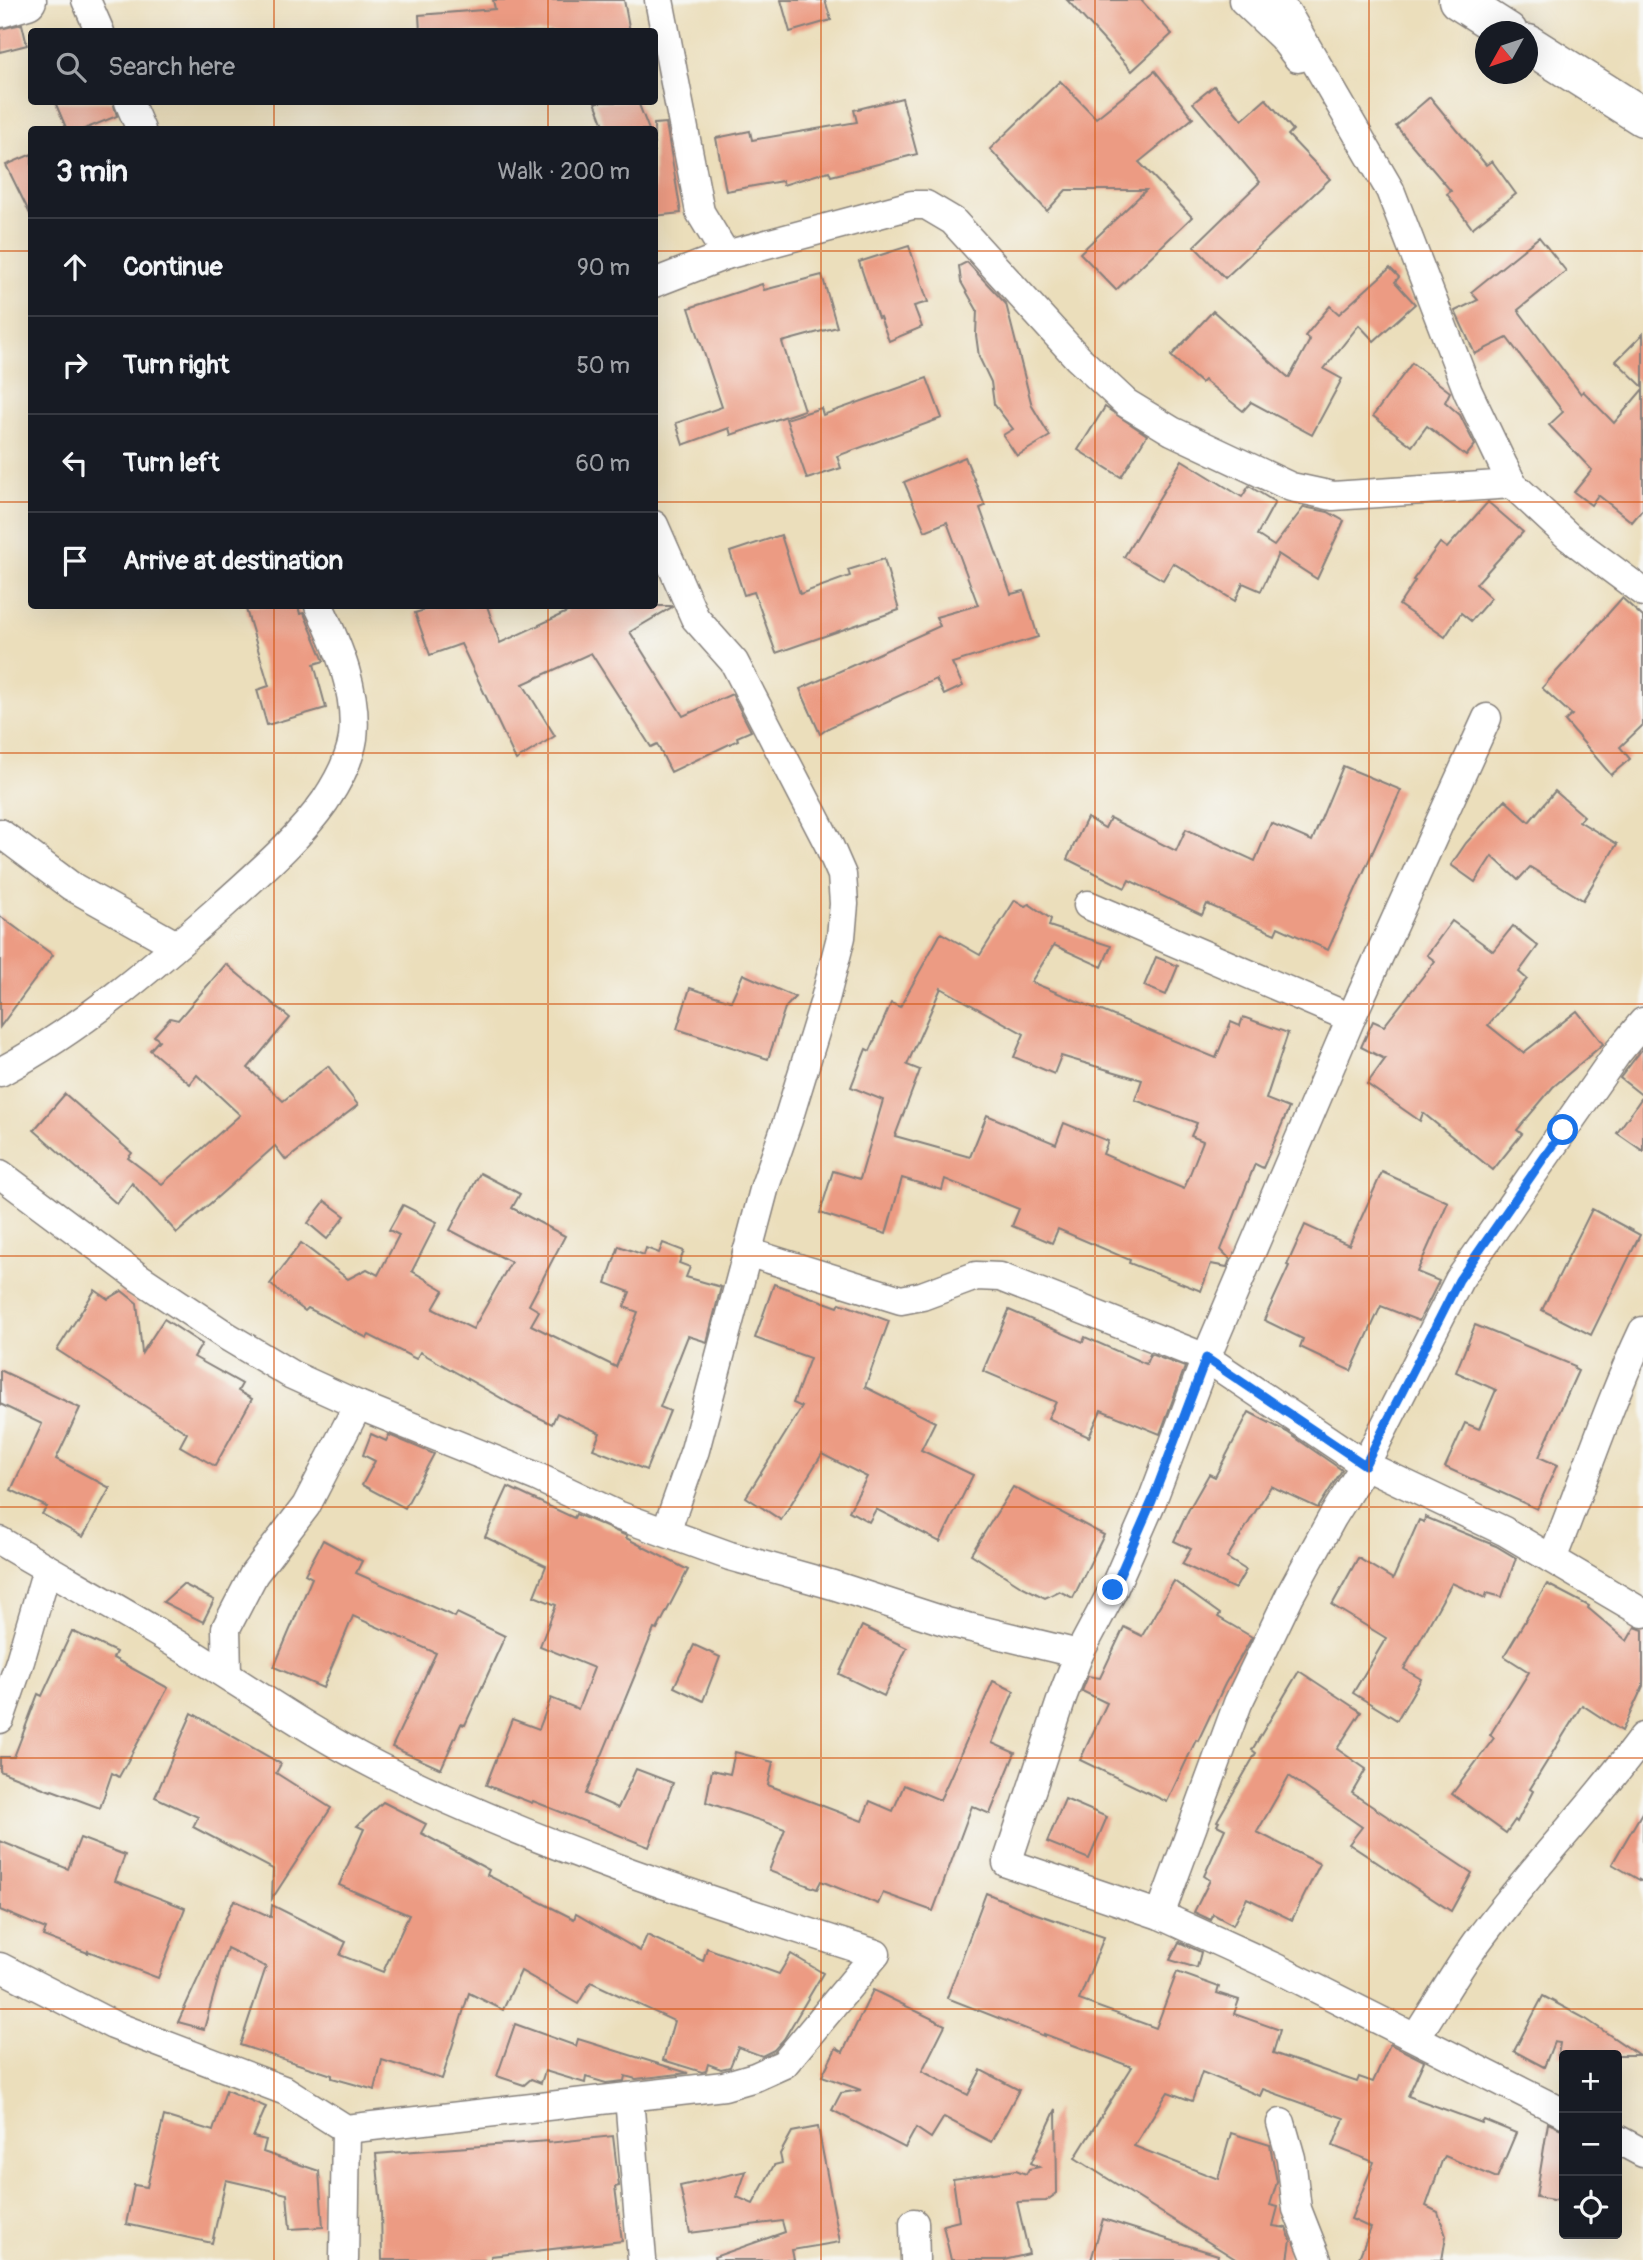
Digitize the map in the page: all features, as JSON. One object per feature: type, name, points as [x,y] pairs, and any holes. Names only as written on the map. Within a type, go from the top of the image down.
[{"type":"main road","points":[[0,8],[27,0]]},
{"type":"main road","points":[[1459,0],[1491,21]]},
{"type":"main road","points":[[1538,50],[1643,117]]},
{"type":"street","points":[[86,0],[98,28]]},
{"type":"street","points":[[659,0],[700,212],[726,255]]},
{"type":"street","points":[[1243,0],[1282,37],[1311,76],[1343,136],[1512,484],[1569,537],[1643,592]]},
{"type":"street","points":[[1271,0],[1287,13],[1390,190],[1468,392]]},
{"type":"street","points":[[130,105],[139,126]]},
{"type":"street","points":[[658,281],[726,255],[912,205],[926,205],[953,220],[1078,359],[1126,403],[1172,431],[1291,487],[1333,496],[1512,484]]},
{"type":"street","points":[[688,268],[700,212]]},
{"type":"street","points":[[658,534],[695,618],[734,662],[828,843],[842,875],[844,904],[841,937],[834,963],[788,1119],[765,1186],[695,1450],[666,1532]]},
{"type":"street","points":[[0,1072],[23,1060],[131,984],[260,872],[299,833],[325,800],[341,773],[352,740],[353,713],[348,679],[320,609]]},
{"type":"street","points":[[1487,718],[1351,1018],[1206,1358],[1152,1501],[1113,1590],[1079,1654],[1007,1863],[1160,1915],[1276,1968],[1559,2110]]},
{"type":"street","points":[[0,833],[71,887],[176,945]]},
{"type":"street","points":[[1088,905],[1351,1018]]},
{"type":"street","points":[[1160,1915],[1238,1703],[1290,1595],[1332,1517],[1365,1465],[1459,1280],[1618,1052],[1643,1022]]},
{"type":"street","points":[[0,1174],[138,1277],[225,1335],[292,1375],[358,1405],[537,1477],[617,1515],[730,1556],[834,1585],[947,1622],[1079,1654]]},
{"type":"street","points":[[747,1252],[901,1300],[922,1296],[976,1276],[1000,1277],[1206,1358],[1365,1465],[1504,1531],[1643,1613]]},
{"type":"street","points":[[1552,1559],[1601,1427],[1643,1331]]},
{"type":"street","points":[[227,1675],[226,1628],[254,1574],[306,1506],[358,1405]]},
{"type":"street","points":[[0,1541],[375,1765],[517,1830],[673,1889],[876,1954],[784,2064],[755,2077],[724,2086],[345,2129],[286,2091],[113,2025],[0,1967]]},
{"type":"street","points":[[0,1719],[47,1569]]},
{"type":"street","points":[[1416,2038],[1477,1942],[1613,1778],[1643,1737]]},
{"type":"street","points":[[629,2097],[642,2260]]},
{"type":"street","points":[[1281,2123],[1291,2158],[1297,2209],[1317,2260]]},
{"type":"street","points":[[344,2260],[345,2129]]},
{"type":"street","points":[[1622,2142],[1643,2152]]},
{"type":"street","points":[[914,2223],[915,2260]]},
{"type":"building","points":[[493,0],[624,0],[629,28],[420,28],[419,15],[495,9]]},
{"type":"building","points":[[781,0],[825,0],[831,20],[790,32]]},
{"type":"building","points":[[1067,0],[1141,0],[1172,34],[1132,71]]},
{"type":"building","points":[[22,24],[27,45],[0,52],[0,29]]},
{"type":"building","points":[[1155,71],[1193,118],[1139,162],[1192,217],[1116,290],[1080,253],[1146,190],[1066,190],[1047,211],[990,149],[1060,81],[1096,118]]},
{"type":"building","points":[[1214,86],[1242,120],[1266,99],[1293,130],[1288,135],[1330,179],[1225,278],[1194,246],[1260,182],[1193,103]]},
{"type":"building","points":[[1430,97],[1486,165],[1492,161],[1516,194],[1472,228],[1447,194],[1451,191],[1396,126]]},
{"type":"building","points":[[902,98],[917,154],[831,176],[829,171],[783,185],[782,181],[726,191],[716,138],[750,131],[752,140],[857,122],[854,110]]},
{"type":"building","points":[[56,105],[114,105],[117,116],[92,126],[65,126]]},
{"type":"building","points":[[596,105],[639,105],[647,126],[604,126]]},
{"type":"building","points":[[666,123],[681,213],[658,216],[658,126],[654,124]]},
{"type":"building","points":[[28,156],[28,210],[6,165]]},
{"type":"building","points":[[1539,237],[1566,271],[1518,310],[1581,394],[1583,391],[1614,423],[1643,389],[1643,509],[1632,522],[1598,495],[1591,505],[1574,492],[1592,470],[1549,425],[1563,412],[1507,338],[1475,354],[1455,311],[1478,300],[1471,292]]},
{"type":"building","points":[[909,246],[928,302],[914,306],[922,327],[889,341],[880,317],[878,318],[859,262]]},
{"type":"building","points":[[967,262],[1006,304],[1032,406],[1050,436],[1017,456],[1003,435],[1013,429],[994,404],[991,382],[979,357],[977,310],[961,282],[959,266]]},
{"type":"building","points":[[1390,268],[1399,277],[1395,282],[1415,304],[1374,341],[1359,325],[1324,369],[1342,379],[1312,435],[1251,402],[1243,411],[1204,380],[1201,383],[1171,356],[1213,311],[1289,378],[1310,340],[1305,336],[1330,306],[1339,314]]},
{"type":"building","points":[[822,275],[837,327],[782,342],[804,410],[731,435],[729,428],[683,445],[676,423],[722,407],[689,308],[762,284],[764,290]]},
{"type":"building","points":[[1643,334],[1643,387],[1616,361]]},
{"type":"building","points":[[1412,363],[1450,392],[1445,402],[1460,415],[1475,445],[1466,456],[1427,426],[1412,446],[1373,416]]},
{"type":"building","points":[[927,378],[942,418],[837,456],[841,468],[807,479],[786,419],[821,408],[823,415]]},
{"type":"building","points":[[1105,407],[1147,435],[1121,477],[1078,450]]},
{"type":"building","points":[[965,457],[985,506],[980,508],[1011,594],[1024,591],[1038,637],[952,663],[963,686],[944,695],[936,679],[820,734],[800,689],[940,626],[936,617],[978,605],[947,522],[925,531],[904,482]]},
{"type":"building","points":[[1182,460],[1242,497],[1249,486],[1275,502],[1257,535],[1274,546],[1304,507],[1328,512],[1344,521],[1317,579],[1278,554],[1261,591],[1243,583],[1235,601],[1173,563],[1163,580],[1124,557]]},
{"type":"building","points":[[1488,502],[1523,532],[1476,584],[1491,598],[1471,621],[1461,613],[1445,637],[1399,605],[1415,581],[1413,580],[1440,543],[1447,548]]},
{"type":"building","points":[[781,535],[800,594],[850,576],[848,570],[884,559],[899,610],[776,653],[754,592],[744,595],[730,552]]},
{"type":"building","points":[[1622,598],[1643,617],[1643,725],[1620,747],[1630,759],[1611,775],[1565,721],[1572,715],[1542,688]]},
{"type":"building","points":[[658,606],[671,606],[630,632],[683,716],[732,694],[751,731],[671,772],[657,744],[651,747],[591,653],[523,684],[555,736],[516,760],[461,644],[430,655],[415,613],[428,609],[488,609],[500,643],[567,612],[565,609],[658,609]]},
{"type":"building","points":[[246,609],[299,609],[300,614],[304,613],[324,661],[314,664],[326,708],[267,725],[257,690],[269,686]]},
{"type":"building","points":[[1343,766],[1401,790],[1328,950],[1278,927],[1275,934],[1207,904],[1202,915],[1129,880],[1125,888],[1067,859],[1087,818],[1105,828],[1110,818],[1176,851],[1186,829],[1255,861],[1271,823],[1312,841]]},
{"type":"building","points":[[1555,791],[1584,816],[1579,821],[1617,844],[1583,900],[1530,867],[1518,880],[1492,856],[1475,882],[1451,865],[1466,843],[1505,800],[1529,822]]},
{"type":"building","points":[[1015,900],[1025,906],[1029,904],[1051,919],[1049,926],[1111,946],[1102,967],[1054,945],[1031,982],[1216,1058],[1231,1022],[1240,1026],[1243,1017],[1288,1033],[1266,1099],[1289,1108],[1263,1168],[1255,1164],[1221,1250],[1230,1259],[1227,1267],[1211,1264],[1201,1291],[1129,1263],[1130,1260],[1058,1229],[1052,1243],[1012,1226],[1019,1209],[945,1179],[942,1190],[902,1178],[886,1234],[820,1213],[833,1171],[860,1179],[883,1100],[851,1087],[866,1049],[870,1051],[891,1003],[900,1007],[941,933],[980,955]],"holes":[[[941,988],[1024,1034],[1014,1057],[1054,1074],[1061,1056],[1142,1080],[1135,1100],[1197,1123],[1191,1136],[1203,1141],[1184,1189],[1103,1154],[1108,1141],[1064,1123],[1056,1144],[987,1115],[970,1157],[895,1136],[920,1070],[907,1065]]]},
{"type":"building","points":[[0,916],[53,955],[0,1027]]},
{"type":"building","points":[[1452,921],[1493,951],[1513,926],[1538,946],[1519,972],[1527,979],[1488,1025],[1523,1053],[1577,1011],[1603,1044],[1553,1087],[1517,1130],[1522,1134],[1493,1170],[1423,1113],[1420,1121],[1367,1084],[1385,1059],[1361,1047],[1373,1021],[1384,1026],[1435,961],[1427,955]]},
{"type":"building","points":[[1156,957],[1178,966],[1166,995],[1144,986]]},
{"type":"building","points":[[226,964],[290,1018],[248,1068],[283,1101],[328,1066],[358,1105],[286,1160],[275,1146],[177,1233],[132,1183],[117,1204],[34,1130],[65,1094],[132,1153],[128,1158],[162,1184],[240,1115],[197,1075],[190,1084],[150,1050],[159,1040],[154,1036],[170,1018],[178,1020]]},
{"type":"building","points":[[743,974],[795,997],[785,1008],[768,1059],[677,1029],[690,988],[731,1001]]},
{"type":"building","points":[[1643,1048],[1643,1096],[1620,1078]]},
{"type":"building","points":[[1643,1096],[1643,1151],[1617,1133]]},
{"type":"building","points":[[1382,1172],[1448,1202],[1417,1272],[1439,1281],[1419,1321],[1381,1306],[1351,1371],[1300,1347],[1303,1339],[1264,1320],[1305,1225],[1349,1245]]},
{"type":"building","points":[[480,1173],[520,1194],[512,1208],[565,1236],[529,1305],[539,1311],[531,1325],[616,1367],[638,1312],[624,1307],[630,1292],[606,1283],[619,1246],[644,1255],[646,1248],[659,1253],[663,1243],[684,1251],[679,1263],[690,1267],[686,1277],[721,1287],[707,1342],[688,1336],[660,1407],[670,1411],[646,1470],[593,1449],[600,1433],[557,1413],[552,1424],[420,1352],[416,1359],[308,1308],[305,1311],[270,1284],[301,1243],[348,1279],[367,1269],[378,1275],[399,1235],[389,1230],[403,1205],[437,1222],[412,1271],[444,1290],[433,1309],[473,1329],[511,1262],[450,1230]]},
{"type":"building","points":[[325,1201],[345,1216],[327,1239],[308,1223]]},
{"type":"building","points":[[1592,1209],[1640,1235],[1591,1335],[1542,1310]]},
{"type":"building","points":[[774,1284],[838,1307],[840,1303],[889,1321],[865,1387],[935,1422],[921,1450],[973,1475],[940,1542],[876,1509],[869,1522],[849,1511],[867,1477],[822,1454],[781,1520],[746,1497],[802,1407],[793,1403],[810,1358],[755,1338]]},
{"type":"building","points":[[95,1290],[108,1299],[122,1291],[137,1303],[142,1353],[164,1319],[202,1344],[194,1357],[242,1384],[238,1391],[252,1399],[215,1466],[180,1446],[187,1433],[57,1350]]},
{"type":"building","points":[[1009,1310],[1083,1342],[1085,1337],[1146,1364],[1150,1354],[1185,1367],[1160,1434],[1101,1410],[1089,1437],[1048,1418],[1056,1402],[983,1371]]},
{"type":"building","points":[[1475,1325],[1575,1366],[1574,1369],[1578,1371],[1539,1457],[1557,1465],[1537,1509],[1445,1467],[1465,1423],[1479,1429],[1496,1390],[1456,1372]]},
{"type":"building","points":[[0,1370],[80,1408],[56,1459],[110,1488],[83,1537],[42,1514],[47,1507],[11,1490],[42,1424],[0,1404]]},
{"type":"building","points":[[1249,1412],[1287,1432],[1342,1470],[1318,1508],[1271,1486],[1227,1558],[1246,1570],[1235,1589],[1182,1564],[1191,1549],[1174,1541],[1209,1474],[1215,1477]]},
{"type":"building","points":[[371,1434],[386,1441],[389,1435],[434,1454],[405,1508],[362,1485],[375,1461],[363,1455]]},
{"type":"building","points":[[508,1487],[574,1518],[576,1514],[627,1536],[626,1538],[688,1570],[657,1630],[654,1629],[586,1794],[618,1808],[636,1769],[673,1783],[649,1847],[486,1785],[512,1719],[539,1729],[551,1698],[578,1709],[594,1668],[540,1646],[556,1605],[534,1596],[546,1566],[485,1537]]},
{"type":"building","points":[[1013,1487],[1104,1535],[1073,1598],[1059,1591],[1045,1598],[971,1554]]},
{"type":"building","points":[[1425,1517],[1496,1546],[1516,1558],[1502,1597],[1487,1593],[1485,1598],[1452,1583],[1404,1669],[1421,1679],[1397,1720],[1353,1693],[1386,1638],[1332,1605],[1358,1558],[1393,1579],[1419,1520],[1424,1522]]},
{"type":"building","points":[[323,1540],[362,1561],[356,1573],[455,1617],[457,1613],[505,1636],[465,1725],[461,1724],[441,1769],[392,1747],[436,1653],[353,1616],[323,1688],[274,1667],[312,1578],[305,1574]]},
{"type":"building","points":[[1174,1581],[1220,1614],[1218,1617],[1252,1637],[1225,1684],[1198,1741],[1196,1740],[1167,1802],[1080,1760],[1107,1703],[1082,1691],[1088,1676],[1100,1678],[1124,1627],[1142,1636]]},
{"type":"building","points":[[183,1584],[214,1600],[203,1622],[163,1602]]},
{"type":"building","points":[[1547,1584],[1589,1606],[1588,1608],[1627,1641],[1635,1627],[1643,1630],[1643,1686],[1622,1731],[1582,1705],[1530,1789],[1533,1791],[1517,1822],[1515,1820],[1506,1833],[1452,1794],[1494,1738],[1490,1735],[1529,1672],[1504,1656]]},
{"type":"building","points":[[862,1626],[907,1648],[884,1696],[839,1674]]},
{"type":"building","points":[[72,1631],[116,1652],[113,1658],[168,1688],[119,1777],[112,1773],[100,1808],[0,1771],[0,1757],[14,1757],[38,1694],[42,1696]]},
{"type":"building","points":[[694,1645],[720,1657],[703,1701],[674,1687]]},
{"type":"building","points":[[1299,1671],[1361,1712],[1337,1749],[1366,1769],[1352,1793],[1472,1873],[1451,1911],[1349,1844],[1362,1827],[1289,1776],[1257,1832],[1320,1864],[1292,1920],[1247,1898],[1233,1925],[1213,1914],[1211,1920],[1194,1912],[1210,1880],[1204,1876],[1225,1829],[1217,1825],[1217,1821],[1256,1753],[1252,1750]]},
{"type":"building","points":[[993,1681],[1014,1691],[992,1743],[1015,1753],[990,1814],[972,1806],[933,1911],[883,1893],[878,1904],[821,1881],[817,1889],[769,1871],[785,1829],[706,1802],[712,1770],[730,1774],[735,1752],[773,1762],[768,1785],[862,1821],[870,1801],[893,1811],[904,1785],[940,1800]]},
{"type":"building","points":[[192,1713],[281,1764],[276,1773],[331,1808],[272,1899],[273,1869],[193,1827],[198,1817],[155,1797]]},
{"type":"building","points":[[1065,1799],[1107,1817],[1089,1859],[1047,1842]]},
{"type":"building","points":[[383,1802],[426,1824],[421,1833],[489,1870],[487,1875],[574,1919],[576,1914],[640,1951],[647,1935],[703,1961],[707,1948],[779,1974],[791,1954],[823,1973],[784,2039],[774,2050],[762,2056],[738,2047],[730,2067],[721,2069],[708,2064],[706,2071],[702,2072],[663,2060],[674,2021],[591,1982],[578,2004],[521,1971],[503,2010],[469,1993],[442,2079],[382,2060],[375,2090],[332,2078],[332,2075],[240,2045],[266,1967],[227,1948],[204,2029],[178,2022],[234,1900],[271,1917],[272,1905],[346,1942],[340,1955],[383,1972],[409,1915],[339,1885],[364,1829],[357,1826]]},
{"type":"building","points":[[1643,1811],[1643,1882],[1612,1864]]},
{"type":"building","points":[[80,1838],[125,1855],[115,1881],[185,1908],[158,1978],[43,1936],[46,1929],[0,1910],[0,1841],[68,1869]]},
{"type":"building","points":[[986,1893],[1104,1937],[1079,2000],[1156,2028],[1177,1972],[1219,1987],[1217,1993],[1239,2000],[1234,2014],[1280,2030],[1273,2053],[1357,2082],[1359,2077],[1373,2082],[1390,2044],[1424,2061],[1408,2096],[1516,2133],[1497,2178],[1445,2156],[1442,2161],[1426,2206],[1438,2212],[1446,2236],[1442,2260],[1358,2260],[1371,2228],[1351,2219],[1374,2162],[1333,2146],[1344,2118],[1263,2089],[1260,2096],[1202,2072],[1192,2101],[1168,2092],[1134,2146],[1218,2179],[1231,2133],[1270,2145],[1277,2182],[1270,2205],[1278,2207],[1273,2226],[1286,2228],[1291,2240],[1288,2260],[1237,2260],[1075,2158],[1132,2067],[947,1998]]},
{"type":"building","points":[[1179,1942],[1201,1952],[1197,1968],[1170,1960]]},
{"type":"building","points":[[873,1990],[945,2025],[922,2071],[968,2095],[981,2070],[1019,2090],[991,2142],[944,2117],[931,2138],[916,2128],[905,2148],[832,2110],[841,2093],[861,2090],[822,2076],[836,2048],[843,2052]]},
{"type":"building","points":[[1543,1996],[1586,2019],[1639,2055],[1622,2055],[1622,2050],[1559,2050],[1558,2055],[1560,2043],[1554,2042],[1544,2067],[1514,2051]]},
{"type":"building","points":[[515,2024],[576,2046],[578,2039],[688,2073],[636,2079],[625,2076],[624,2081],[606,2083],[586,2077],[585,2083],[545,2071],[541,2083],[531,2079],[524,2085],[497,2076]]},
{"type":"building","points":[[226,2090],[266,2107],[253,2137],[266,2140],[263,2152],[319,2171],[323,2227],[290,2229],[287,2194],[226,2180],[212,2243],[126,2224],[134,2185],[147,2187],[164,2116],[213,2131]]},
{"type":"building","points":[[1056,2109],[1057,2193],[1046,2201],[1017,2202],[1029,2254],[1004,2260],[951,2260],[943,2225],[959,2221],[953,2179],[1016,2170],[1026,2174],[1029,2169],[1039,2167],[1031,2163]]},
{"type":"building","points":[[1548,2123],[1559,2128],[1559,2201],[1536,2197]]},
{"type":"building","points":[[818,2127],[840,2242],[792,2250],[794,2260],[715,2260],[714,2257],[785,2232],[782,2221],[690,2233],[680,2186],[746,2171],[737,2197],[753,2204],[774,2165],[782,2163],[780,2154],[792,2132]]},
{"type":"building","points":[[613,2136],[619,2186],[615,2187],[622,2241],[491,2256],[491,2260],[382,2260],[376,2154]]},
{"type":"building","points":[[1103,2219],[1218,2255],[1217,2260],[1091,2260]]},
{"type":"route","points":[[1113,1590],[1152,1501],[1206,1358],[1365,1465],[1459,1280],[1563,1130]]}]
